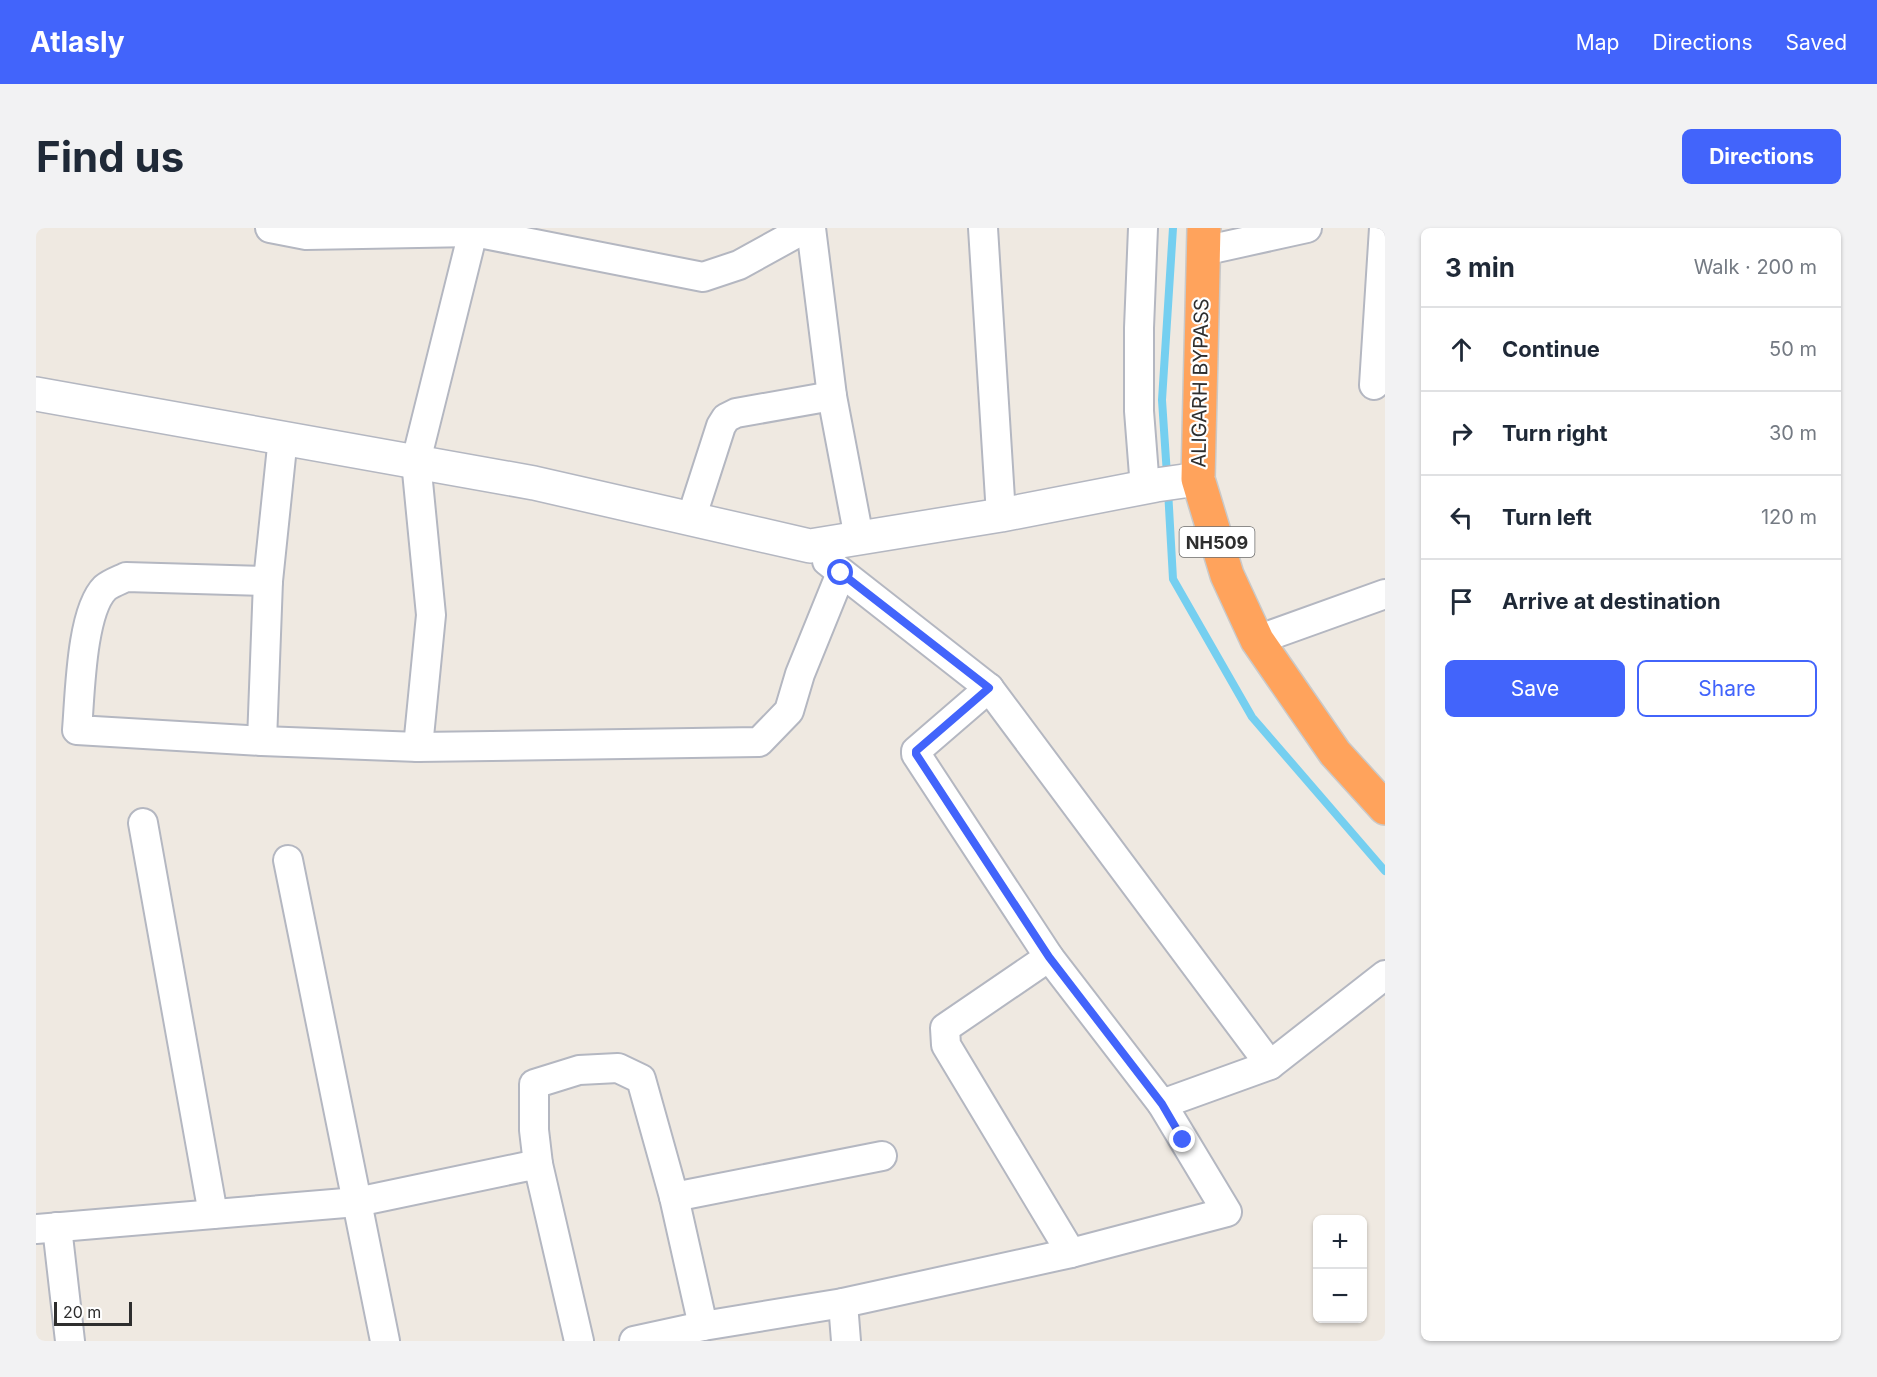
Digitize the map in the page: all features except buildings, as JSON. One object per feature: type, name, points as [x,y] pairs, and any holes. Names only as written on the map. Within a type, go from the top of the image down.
[{"type":"highway","name":"ALIGARH BYPASS","points":[[1203,240],[1170,483],[1227,575],[1257,640],[1335,753],[1385,808]]},
{"type":"street","points":[[270,228],[307,231],[474,230],[703,277],[739,265],[808,228],[832,396],[859,538]]},
{"type":"street","points":[[983,228],[1001,515]]},
{"type":"street","points":[[36,394],[534,483],[810,546],[1001,515],[1170,483],[1139,411],[1139,328],[1143,228]]},
{"type":"street","points":[[1203,240],[1307,228]]},
{"type":"street","points":[[1374,385],[1384,228]]},
{"type":"street","points":[[418,747],[431,615],[416,461],[474,230]]},
{"type":"street","points":[[692,519],[721,426],[726,418],[736,413],[832,396]]},
{"type":"street","points":[[262,741],[268,581],[283,437]]},
{"type":"street","points":[[810,546],[841,573],[989,688],[1270,1065]]},
{"type":"street","points":[[268,581],[126,577],[106,587],[96,601],[87,632],[77,730],[418,747],[759,742],[789,711],[800,674],[841,573]]},
{"type":"street","points":[[1257,640],[1385,594]]},
{"type":"street","points":[[634,1341],[703,1326],[843,1303],[1071,1253],[1227,1212],[1162,1104],[1049,957],[916,754],[916,751],[989,688]]},
{"type":"street","points":[[143,823],[213,1214]]},
{"type":"street","points":[[288,860],[385,1341]]},
{"type":"street","points":[[1049,957],[945,1028],[946,1045],[1071,1253]]},
{"type":"street","points":[[1162,1104],[1270,1065],[1385,975]]},
{"type":"street","points":[[579,1341],[538,1164],[534,1130],[534,1084],[579,1070],[618,1068],[641,1079],[674,1197],[703,1326]]},
{"type":"street","points":[[674,1197],[882,1156]]},
{"type":"street","points":[[70,1341],[47,1228],[357,1202],[538,1164]]},
{"type":"street","points":[[843,1303],[846,1341]]},
{"type":"waterway","points":[[1167,475],[1162,400],[1173,228]]},
{"type":"waterway","points":[[1168,490],[1173,579],[1252,717],[1385,871]]},
{"type":"route","points":[[841,573],[989,688],[916,751],[916,754],[1049,957],[1162,1104],[1183,1140]]}]
